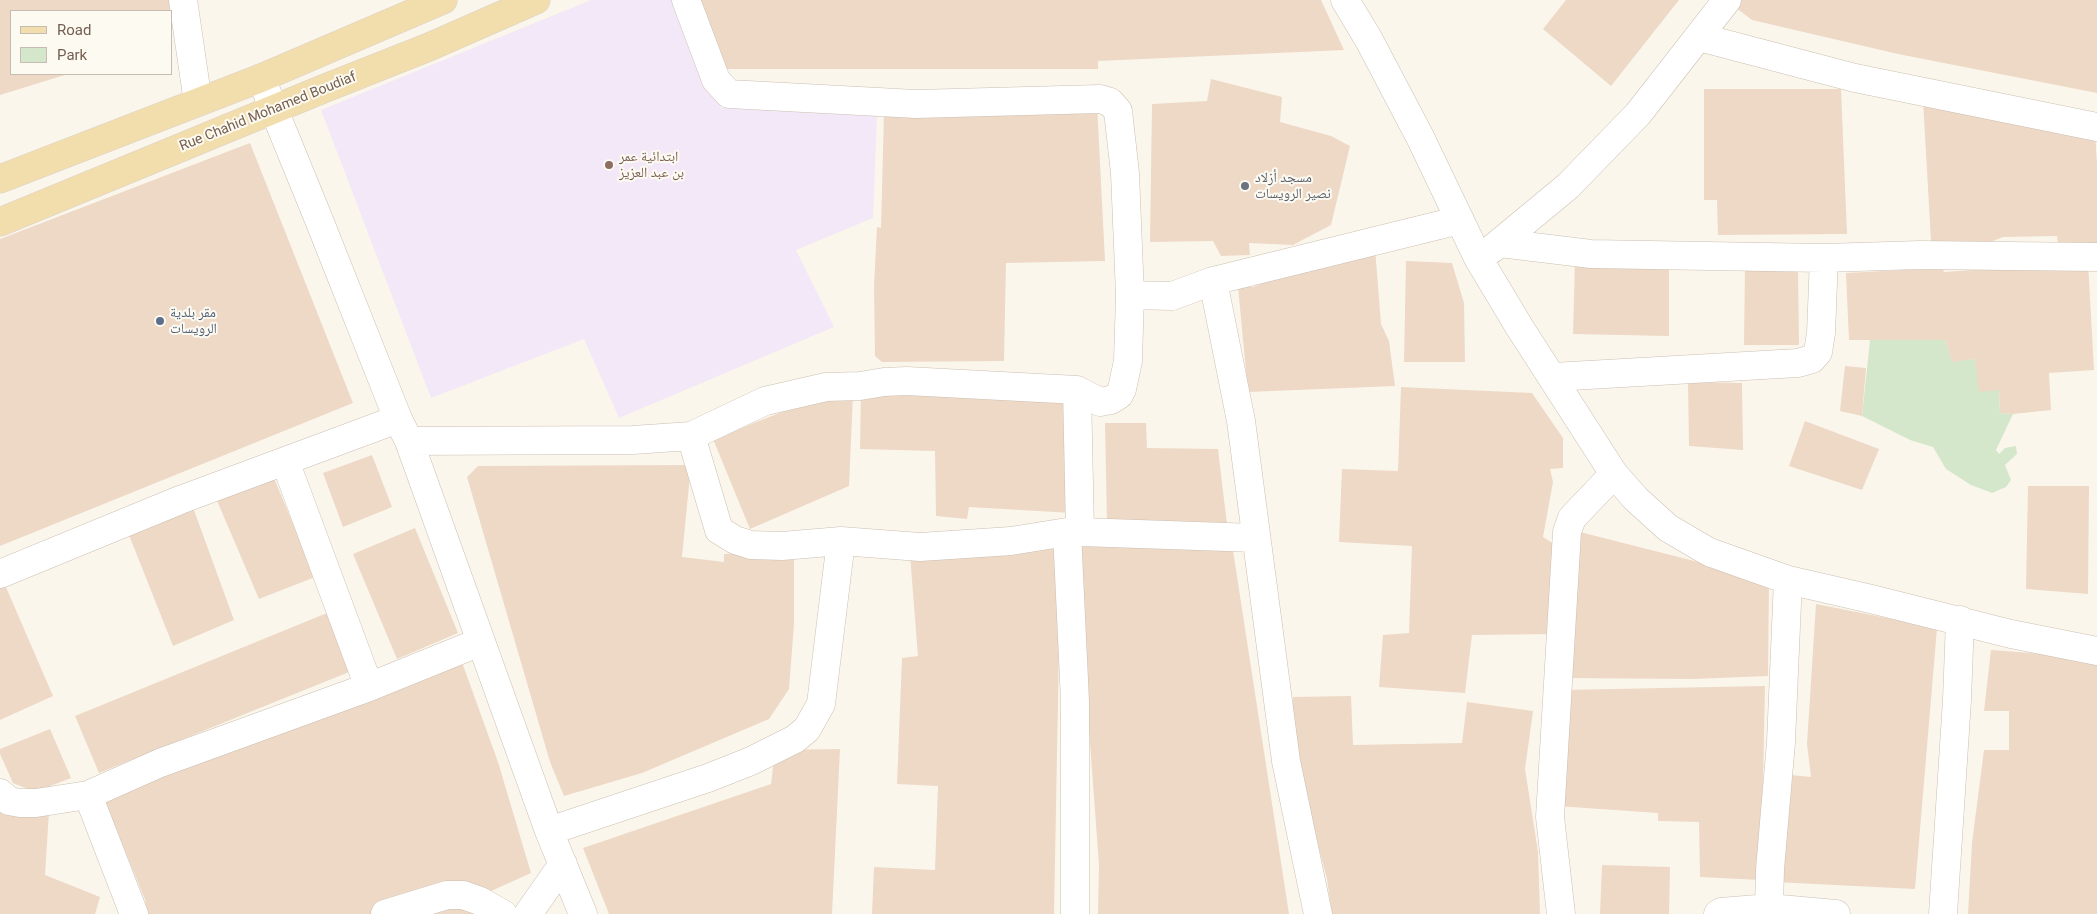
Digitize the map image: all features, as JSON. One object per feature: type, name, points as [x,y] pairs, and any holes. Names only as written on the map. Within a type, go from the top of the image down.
[{"type":"main road","points":[[0,179],[261,78],[443,0]]},
{"type":"main road","name":"Rue Chahid Mohamed Boudiaf","points":[[0,222],[428,47],[525,2]]},
{"type":"street","points":[[183,0],[198,102]]},
{"type":"street","points":[[0,574],[180,500],[285,461],[403,430],[633,440],[691,436],[765,401],[826,387],[860,386],[884,382],[907,381],[1077,390],[1100,402],[1112,400],[1120,396],[1128,361],[1130,295],[1125,173],[1118,111],[1110,102],[1100,99],[916,104],[729,94],[716,80],[686,0]]},
{"type":"street","points":[[1345,0],[1369,40],[1415,128],[1478,258],[1520,328],[1614,474],[1636,499],[1668,528],[1709,552],[1788,580],[1960,620],[2011,634],[2097,651]]},
{"type":"street","points":[[1478,258],[1500,243],[1575,180],[1638,114],[1727,0]]},
{"type":"street","points":[[1699,37],[1855,78],[2097,127]]},
{"type":"street","points":[[261,78],[320,220],[403,430],[549,831],[583,914]]},
{"type":"street","points":[[1130,295],[1172,296],[1213,281],[1460,220]]},
{"type":"street","points":[[1500,243],[1591,254],[1824,258],[1920,254],[2097,257]]},
{"type":"street","points":[[1553,377],[1798,363],[1812,359],[1818,352],[1821,333],[1824,258]]},
{"type":"street","points":[[1213,281],[1242,421],[1286,761],[1318,914]]},
{"type":"street","points":[[1075,914],[1073,532],[1077,390]]},
{"type":"street","points":[[691,436],[719,530],[735,540],[751,545],[782,546],[841,541],[920,547],[1011,541],[1073,532],[1256,538]]},
{"type":"street","points":[[285,461],[369,687]]},
{"type":"street","points":[[1561,914],[1550,817],[1567,532],[1572,518],[1614,474]]},
{"type":"street","points":[[549,831],[708,778],[751,761],[795,739],[807,729],[821,704],[841,541]]},
{"type":"street","points":[[1769,908],[1770,869],[1781,742],[1788,580]]},
{"type":"street","points":[[1943,914],[1957,700],[1960,620]]},
{"type":"street","points":[[0,793],[9,801],[20,803],[36,803],[88,795],[160,764],[369,687],[480,642]]},
{"type":"street","points":[[88,795],[134,914]]},
{"type":"street","points":[[528,914],[562,864]]},
{"type":"street","points":[[385,914],[447,894],[463,894],[503,914]]},
{"type":"street","points":[[1718,914],[1721,912],[1769,908],[1836,914]]},
{"type":"shaded area","name":"ابتدائية عمر بن عبد العزيز","points":[[591,0],[676,0],[721,108],[743,100],[877,113],[873,218],[796,250],[834,327],[619,418],[584,339],[431,398],[321,110]]},
{"type":"green space","points":[[1870,340],[1945,340],[1952,361],[1975,359],[1999,390],[2000,413],[2013,414],[1996,450],[1999,454],[2005,448],[2016,446],[2017,454],[2005,465],[2011,480],[2006,487],[1992,493],[1971,485],[1946,469],[1933,447],[1910,440],[1862,416]]},
{"type":"building","points":[[0,0],[169,0],[170,10],[10,10],[10,75],[65,75],[0,95]]},
{"type":"building","points":[[698,0],[1321,0],[1344,50],[1098,61],[1098,69],[725,69]]},
{"type":"building","points":[[1566,0],[1679,0],[1611,86],[1543,29]]},
{"type":"building","points":[[1734,0],[2097,0],[2097,93],[1898,54],[1752,20],[1731,4]]},
{"type":"building","name":"مسجد أزلاد نصير الرويسات","points":[[1211,79],[1282,97],[1280,122],[1331,136],[1350,146],[1331,225],[1293,245],[1249,243],[1250,255],[1221,256],[1213,241],[1150,242],[1152,104],[1207,101]]},
{"type":"building","points":[[1704,89],[1841,89],[1847,234],[1718,235],[1717,200],[1704,200]]},
{"type":"building","points":[[1923,100],[2095,132],[2097,246],[2058,245],[2057,236],[2003,237],[1975,248],[1931,241]]},
{"type":"building","points":[[1097,104],[1105,261],[1006,263],[1004,361],[882,362],[875,356],[874,286],[877,227],[881,228],[884,112]]},
{"type":"building","name":"مقر بلدية الرويسات","points":[[250,143],[353,403],[0,546],[0,239]]},
{"type":"building","points":[[1375,248],[1381,324],[1389,341],[1395,386],[1248,392],[1238,287],[1253,287],[1296,270]]},
{"type":"building","points":[[1406,261],[1452,263],[1464,303],[1465,362],[1404,362]]},
{"type":"building","points":[[1575,261],[1669,266],[1669,336],[1573,334]]},
{"type":"building","points":[[2088,262],[2094,370],[2049,373],[2051,410],[2013,414],[2000,413],[1999,390],[1979,392],[1975,359],[1952,362],[1945,340],[1849,340],[1846,273],[1942,268],[1944,272]]},
{"type":"building","points":[[1745,264],[1798,269],[1799,345],[1744,345]]},
{"type":"building","points":[[1845,366],[1866,368],[1862,416],[1840,411]]},
{"type":"building","points":[[1688,382],[1742,383],[1743,450],[1689,446]]},
{"type":"building","points":[[1401,387],[1532,393],[1563,438],[1563,468],[1550,469],[1553,482],[1543,537],[1560,548],[1554,634],[1472,635],[1465,693],[1379,687],[1383,635],[1409,633],[1412,546],[1339,542],[1342,469],[1398,471]]},
{"type":"building","points":[[861,390],[1069,398],[1072,513],[969,507],[967,519],[936,516],[935,451],[860,449]]},
{"type":"building","points":[[833,392],[853,394],[849,486],[750,529],[713,439]]},
{"type":"building","points":[[1805,421],[1879,449],[1862,490],[1789,466]]},
{"type":"building","points":[[1105,423],[1146,423],[1147,448],[1218,449],[1228,533],[1107,522]]},
{"type":"building","points":[[372,455],[392,507],[343,527],[323,473]]},
{"type":"building","points":[[691,465],[682,557],[724,562],[724,554],[794,552],[794,624],[789,689],[769,719],[642,773],[564,796],[550,762],[467,477],[478,466]]},
{"type":"building","points":[[271,471],[315,577],[259,599],[215,496]]},
{"type":"building","points":[[2028,486],[2089,486],[2088,594],[2026,589]]},
{"type":"building","points":[[191,502],[234,620],[173,646],[127,530]]},
{"type":"building","points":[[415,528],[458,633],[397,659],[353,554]]},
{"type":"building","points":[[1576,531],[1769,580],[1768,676],[1693,679],[1561,678]]},
{"type":"building","points":[[1075,538],[1232,544],[1289,914],[1098,914],[1099,865]]},
{"type":"building","points":[[1061,541],[1054,914],[872,914],[874,867],[935,870],[938,786],[897,784],[902,658],[918,656],[910,555]]},
{"type":"building","points":[[2,578],[53,696],[0,720],[0,579]]},
{"type":"building","points":[[1816,604],[1937,628],[1915,889],[1775,882],[1781,774],[1811,777],[1807,744]]},
{"type":"building","points":[[327,613],[354,670],[99,773],[75,716]]},
{"type":"building","points":[[1991,650],[2097,658],[2097,914],[1968,914],[1972,843],[1984,750],[2009,750],[2009,711],[1984,711]]},
{"type":"building","points":[[459,654],[498,762],[531,873],[489,892],[486,914],[123,914],[146,902],[102,794]]},
{"type":"building","points":[[1765,686],[1761,880],[1700,877],[1699,822],[1658,821],[1658,813],[1557,806],[1562,690]]},
{"type":"building","points":[[1351,696],[1353,745],[1462,743],[1467,702],[1533,711],[1525,769],[1538,852],[1540,914],[1332,914],[1327,879],[1292,746],[1293,697]]},
{"type":"building","points":[[50,729],[71,778],[35,792],[13,783],[0,754],[0,749]]},
{"type":"building","points":[[840,749],[832,914],[609,914],[583,848],[771,784],[775,750]]},
{"type":"building","points":[[0,806],[49,812],[45,875],[100,897],[95,914],[0,914]]},
{"type":"building","points":[[1602,865],[1670,867],[1669,914],[1600,914]]},
{"type":"place","name":"ابتدائية عمر بن عبد العزيز","points":[[609,165]]},
{"type":"place","name":"مسجد أزلاد نصير الرويسات","points":[[1245,186]]},
{"type":"place","name":"مقر بلدية الرويسات","points":[[160,321]]}]
